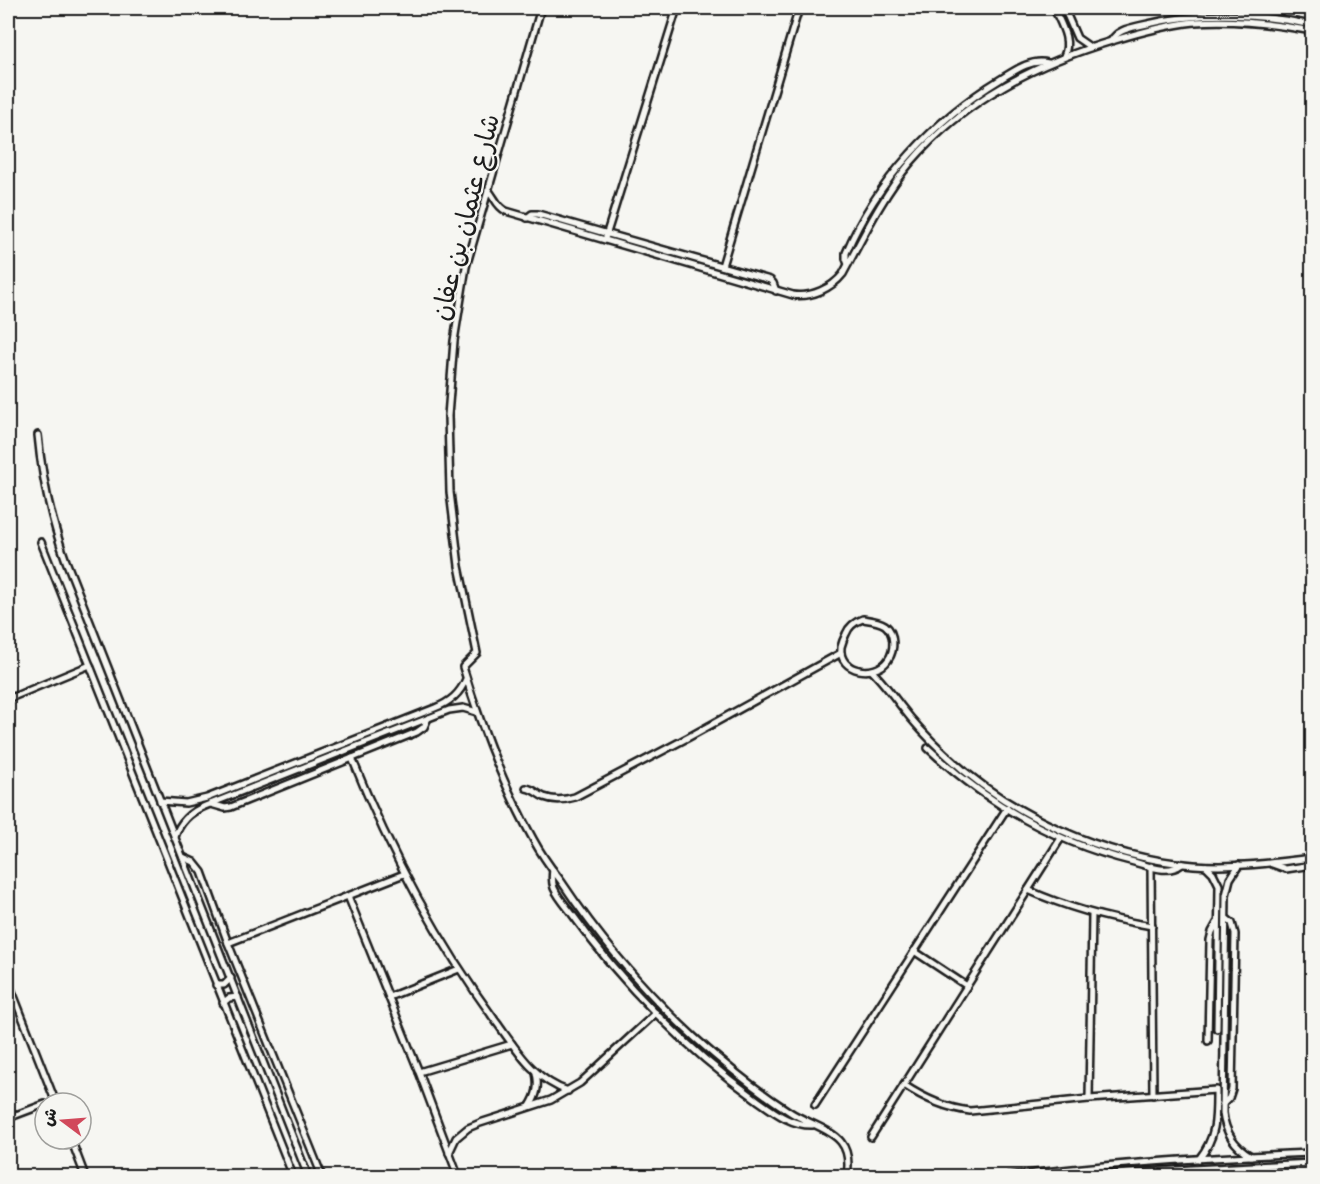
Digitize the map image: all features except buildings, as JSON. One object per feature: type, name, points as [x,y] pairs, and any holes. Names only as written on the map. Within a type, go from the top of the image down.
[{"type":"street","name":"شارع عثمان بن عفان","points":[[466,679],[463,667],[477,653],[459,566],[454,529],[448,454],[452,360],[466,267],[541,8]]},
{"type":"street","points":[[605,240],[677,8]]},
{"type":"street","points":[[722,266],[799,8]]},
{"type":"street","points":[[1054,8],[1068,42],[1064,57]]},
{"type":"street","points":[[1064,8],[1077,38],[1090,47]]},
{"type":"street","points":[[1213,15],[1214,8]]},
{"type":"street","points":[[1111,41],[1119,32],[1173,18],[1213,15],[1273,18],[1312,25]]},
{"type":"street","points":[[488,190],[502,209],[527,218],[776,291],[798,296],[811,295],[836,282],[843,274],[887,195],[903,171],[922,150],[960,115],[1012,81],[1048,63],[1090,47],[1153,29],[1196,22],[1254,23],[1312,32]]},
{"type":"street","points":[[527,218],[532,214],[538,214],[770,280],[776,291]]},
{"type":"street","points":[[38,435],[46,492],[60,544],[308,1176]]},
{"type":"street","points":[[41,542],[292,1176]]},
{"type":"street","points":[[857,621],[879,622],[891,633],[893,642],[889,659],[872,671],[856,670],[845,662],[841,654],[841,646],[848,629],[857,621]]},
{"type":"street","points":[[526,788],[548,798],[560,800],[575,797],[841,654]]},
{"type":"street","points":[[8,699],[90,665]]},
{"type":"street","points":[[872,671],[912,719],[944,753],[967,773],[1008,802],[1054,827],[1085,840],[1137,855],[1182,864],[1239,865],[1312,858]]},
{"type":"street","points":[[160,801],[186,803],[207,798],[435,708],[454,697],[466,679]]},
{"type":"street","points":[[466,679],[490,747],[518,810],[534,841],[578,907],[632,975],[678,1023],[728,1066],[791,1113],[834,1135],[845,1149],[848,1158],[847,1176]]},
{"type":"street","points":[[175,837],[181,824],[197,809],[449,710],[458,708],[477,712]]},
{"type":"street","points":[[211,804],[225,808],[231,807],[417,732],[424,727],[428,718]]},
{"type":"street","points":[[928,748],[966,781],[1007,808],[1061,838],[1109,856],[1167,870],[1182,864]]},
{"type":"street","points":[[352,758],[404,874],[459,969],[512,1044],[535,1071],[550,1084],[568,1091]]},
{"type":"street","points":[[815,1105],[1007,808]]},
{"type":"street","points":[[871,1137],[1061,838]]},
{"type":"street","points":[[183,857],[194,862],[202,872],[228,943],[322,1176]]},
{"type":"street","points":[[1271,863],[1286,869],[1312,865]]},
{"type":"street","points":[[1239,865],[1230,879],[1227,890],[1223,1104],[1227,1132],[1239,1148],[1251,1156]]},
{"type":"street","points":[[1151,866],[1153,1095]]},
{"type":"street","points":[[1206,866],[1214,873],[1219,885],[1217,1029]]},
{"type":"street","points":[[553,870],[554,889],[603,953],[656,1013],[716,1068],[744,1090],[788,1120],[800,1125],[814,1125]]},
{"type":"street","points":[[228,943],[404,874]]},
{"type":"street","points":[[1028,890],[1092,914],[1152,926]]},
{"type":"street","points":[[348,896],[458,1176]]},
{"type":"street","points":[[1089,1100],[1092,914]]},
{"type":"street","points":[[1208,1041],[1210,940],[1218,921]]},
{"type":"street","points":[[914,951],[967,986]]},
{"type":"street","points":[[388,997],[459,969]]},
{"type":"street","points":[[216,984],[224,985],[231,978]]},
{"type":"street","points":[[8,981],[52,1091]]},
{"type":"street","points":[[223,1003],[229,998],[238,997]]},
{"type":"street","points":[[449,1153],[459,1134],[468,1128],[551,1100],[568,1091],[591,1074],[656,1013]]},
{"type":"street","points":[[418,1072],[512,1044]]},
{"type":"street","points":[[529,1107],[538,1090],[535,1071]]},
{"type":"street","points":[[904,1085],[937,1104],[970,1111],[1216,1090],[1216,1121],[1213,1135],[1199,1159]]},
{"type":"street","points":[[8,1118],[33,1108]]},
{"type":"street","points":[[75,1151],[85,1176]]},
{"type":"street","points":[[1010,1176],[1072,1168],[1312,1153]]},
{"type":"street","points":[[1083,1176],[1312,1163]]}]
